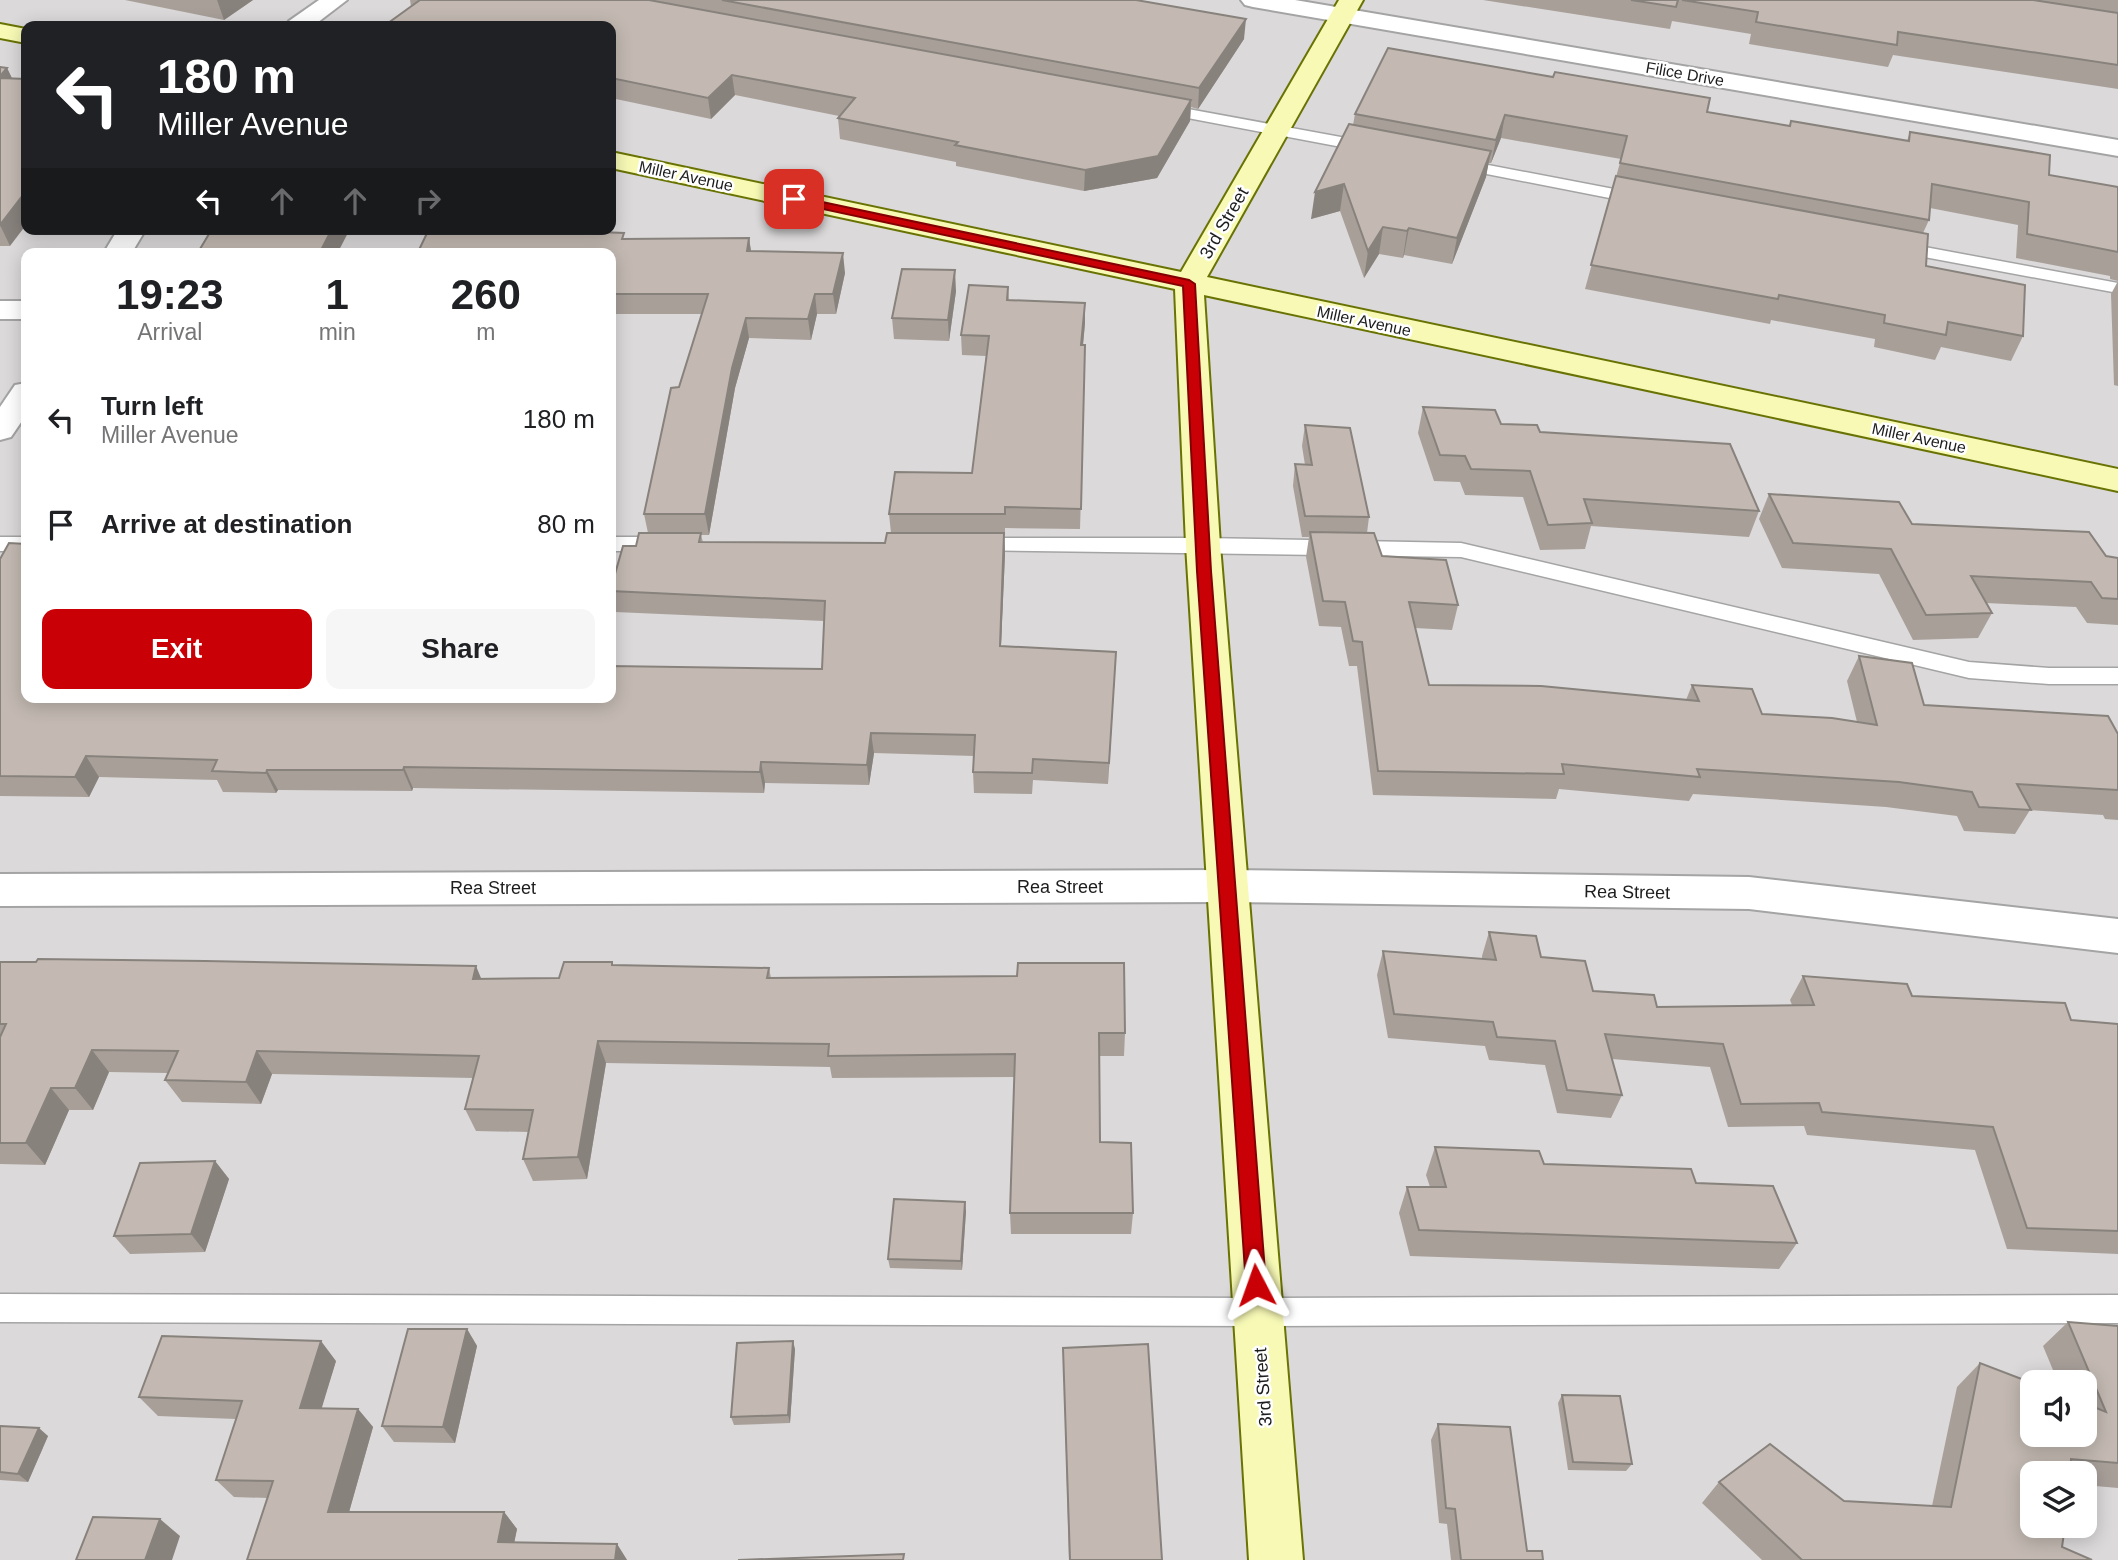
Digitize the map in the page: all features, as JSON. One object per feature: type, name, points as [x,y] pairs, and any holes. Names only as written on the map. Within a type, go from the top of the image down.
[{"type":"street","points":[[305,21],[335,0]]},
{"type":"street","name":"Filice Drive","points":[[1252,0],[1347,8],[2118,148]]},
{"type":"street","name":"3rd Street","points":[[1276,1560],[1203,545],[1189,284],[1347,8]]},
{"type":"street","points":[[0,31],[21,35]]},
{"type":"street","name":"Miller Avenue","points":[[616,161],[2118,480]]},
{"type":"street","points":[[0,310],[21,310]]},
{"type":"street","points":[[0,430],[21,399]]},
{"type":"street","name":"Rea Street","points":[[0,890],[1227,886],[1749,893],[2118,936]]},
{"type":"lane","points":[[1141,105],[1386,151]]},
{"type":"lane","points":[[1440,161],[1657,202]]},
{"type":"lane","points":[[1888,245],[2118,288]]},
{"type":"lane","points":[[0,544],[21,544]]},
{"type":"lane","points":[[616,544],[680,544]]},
{"type":"lane","points":[[955,545],[1203,545],[1461,550],[1969,670],[2049,676],[2118,676]]},
{"type":"lane","points":[[0,1308],[1258,1312],[2118,1309]]},
{"type":"shaded area","points":[[0,0],[2118,0],[2118,1560],[0,1560]]},
{"type":"building","points":[[420,0],[649,0],[1191,100],[1158,156],[1085,170],[955,145],[958,142],[838,118],[855,98],[732,75],[708,98],[616,79],[616,21],[391,21]]},
{"type":"building","points":[[722,0],[1136,0],[1246,19],[1199,88]]},
{"type":"building","points":[[1631,0],[1678,0],[1676,7]]},
{"type":"building","points":[[1682,0],[2033,0],[2118,13],[2118,65],[1898,32],[1897,45],[1756,22],[1758,12]]},
{"type":"building","points":[[1388,48],[1553,77],[1555,72],[1710,98],[1707,112],[1790,126],[1791,121],[1909,141],[1910,132],[2050,155],[2049,175],[2118,187],[2118,252],[2027,234],[2029,202],[1932,184],[1929,220],[1620,163],[1627,136],[1505,115],[1496,140],[1355,114]]},
{"type":"building","points":[[0,67],[7,68],[0,76]]},
{"type":"building","points":[[0,78],[21,79],[21,198],[0,225]]},
{"type":"building","points":[[1349,124],[1491,151],[1457,238],[1409,228],[1407,231],[1383,227],[1368,251],[1344,184],[1315,192]]},
{"type":"building","points":[[1616,176],[1928,234],[1926,266],[2025,285],[2023,336],[1948,322],[1946,335],[1884,323],[1885,315],[1779,295],[1778,299],[1591,265]]},
{"type":"building","points":[[616,233],[624,233],[622,239],[749,238],[747,251],[843,253],[833,294],[815,294],[808,319],[746,318],[732,368],[705,514],[644,514],[671,388],[679,387],[708,294],[616,294],[616,248],[420,248],[426,235],[616,235]]},
{"type":"building","points":[[208,235],[329,235],[322,248],[201,248]]},
{"type":"building","points":[[902,269],[955,270],[948,320],[892,318]]},
{"type":"building","points":[[969,285],[1008,287],[1007,300],[1085,303],[1081,345],[1085,345],[1081,509],[1005,507],[1005,514],[889,514],[895,472],[972,473],[989,336],[961,335]]},
{"type":"building","points":[[1423,407],[1495,410],[1501,424],[1537,425],[1540,432],[1730,444],[1759,511],[1584,499],[1592,523],[1548,525],[1530,471],[1471,469],[1465,456],[1440,455]]},
{"type":"building","points":[[1305,425],[1350,428],[1369,517],[1305,516],[1295,464],[1312,465]]},
{"type":"building","points":[[1769,494],[1899,502],[1912,524],[2089,532],[2106,556],[2118,558],[2118,599],[2102,598],[2091,582],[1971,576],[1992,613],[1926,615],[1891,549],[1793,543]]},
{"type":"building","points":[[1310,532],[1374,533],[1382,556],[1446,560],[1458,605],[1409,602],[1429,685],[1541,686],[1699,701],[1692,685],[1752,689],[1762,714],[1832,718],[1877,725],[1859,656],[1912,663],[1924,705],[2108,716],[2118,734],[2118,790],[2017,784],[2031,810],[1979,807],[1972,792],[1899,782],[1697,769],[1700,777],[1562,764],[1564,774],[1378,771],[1362,642],[1353,641],[1345,602],[1323,601]]},
{"type":"building","points":[[639,533],[701,533],[699,542],[885,543],[887,533],[1004,533],[1000,646],[1116,652],[1109,763],[1033,759],[1032,773],[973,772],[975,735],[871,733],[867,765],[761,762],[760,772],[404,767],[403,770],[267,770],[266,773],[212,771],[217,760],[86,756],[75,777],[0,776],[0,559],[9,543],[21,544],[21,703],[616,703],[616,666],[822,669],[825,601],[616,591],[616,570],[623,546],[636,546]]},
{"type":"building","points":[[1489,932],[1536,936],[1541,957],[1585,961],[1593,991],[1654,995],[1657,1007],[1814,1005],[1803,976],[1907,984],[1912,996],[2065,1003],[2071,1020],[2118,1024],[2118,1231],[2027,1228],[1993,1127],[1822,1112],[1819,1103],[1741,1104],[1723,1044],[1605,1034],[1622,1095],[1567,1090],[1555,1041],[1497,1037],[1493,1022],[1394,1014],[1383,951],[1496,960]]},
{"type":"building","points":[[38,959],[476,966],[473,979],[559,978],[564,962],[769,968],[767,978],[1017,976],[1018,963],[1124,963],[1125,1033],[1099,1033],[1100,1142],[1131,1143],[1133,1213],[1010,1213],[1015,1054],[828,1056],[829,1044],[598,1041],[578,1157],[523,1159],[533,1110],[465,1109],[479,1056],[257,1051],[246,1082],[165,1080],[178,1051],[92,1050],[75,1088],[51,1088],[26,1143],[0,1143],[0,1037],[6,1024],[0,1024],[0,962],[36,962]]},
{"type":"building","points":[[1435,1147],[1539,1151],[1544,1164],[1691,1169],[1696,1183],[1773,1186],[1797,1243],[1419,1230],[1407,1187],[1446,1187]]},
{"type":"building","points":[[215,1161],[191,1234],[114,1236],[140,1163]]},
{"type":"building","points":[[894,1199],[965,1202],[961,1261],[888,1259]]},
{"type":"building","points":[[2068,1322],[2118,1326],[2118,1463],[2071,1459],[2020,1461],[2020,1538],[2063,1538],[2062,1547],[2092,1560],[1802,1560],[1719,1482],[1770,1444],[1844,1501],[1951,1507],[1980,1363],[2020,1378],[2020,1447],[2097,1447],[2097,1408],[2106,1412],[2097,1391],[2097,1370],[2088,1370]]},
{"type":"building","points":[[408,1329],[467,1329],[443,1427],[382,1426]]},
{"type":"building","points":[[162,1336],[321,1341],[300,1408],[358,1409],[328,1512],[504,1512],[498,1542],[617,1544],[615,1560],[247,1560],[273,1481],[216,1480],[242,1401],[139,1397]]},
{"type":"building","points":[[793,1341],[788,1415],[731,1417],[737,1343]]},
{"type":"building","points":[[1148,1344],[1162,1560],[1070,1560],[1063,1348]]},
{"type":"building","points":[[1562,1395],[1620,1396],[1632,1464],[1573,1462]]},
{"type":"building","points":[[1438,1424],[1510,1427],[1527,1551],[1542,1551],[1543,1560],[1461,1560],[1455,1509],[1446,1508]]},
{"type":"building","points":[[0,1426],[39,1428],[18,1474],[0,1472]]},
{"type":"building","points":[[93,1517],[160,1519],[145,1560],[76,1560]]},
{"type":"building","points":[[904,1554],[903,1560],[738,1560]]},
{"type":"route","points":[[794,199],[1189,284],[1204,571],[1256,1285]]}]
